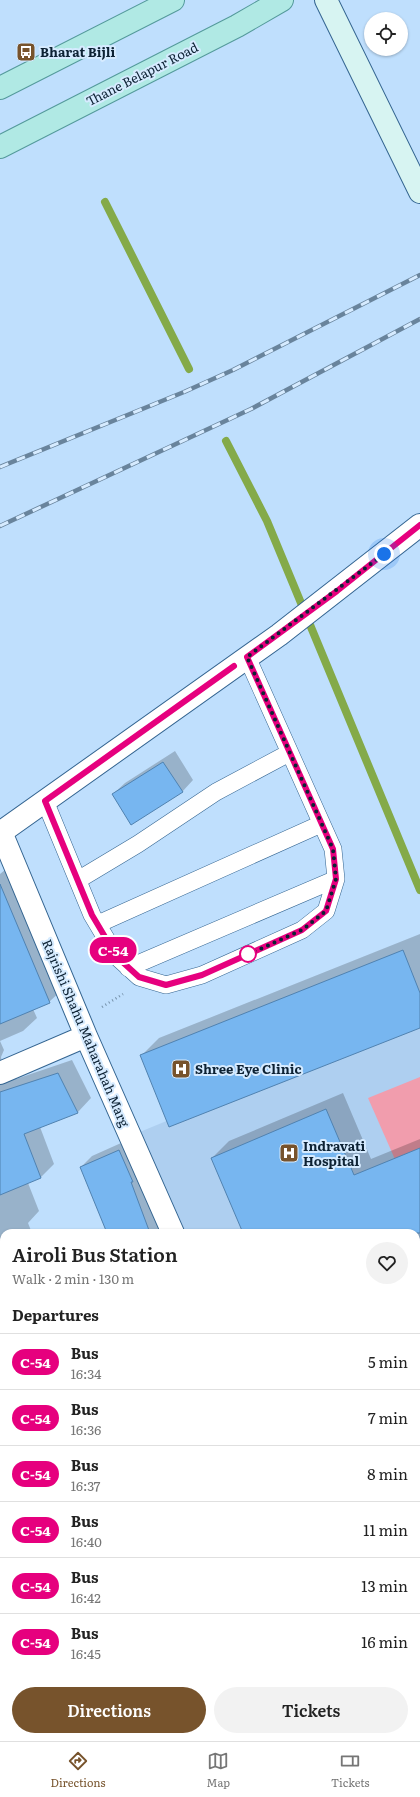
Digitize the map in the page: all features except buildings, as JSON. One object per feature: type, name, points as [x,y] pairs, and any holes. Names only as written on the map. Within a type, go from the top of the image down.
[{"type":"main road","points":[[0,88],[173,0]]},
{"type":"main road","name":"Thane Belapur Road","points":[[0,147],[237,26],[282,0]]},
{"type":"main road","points":[[326,0],[420,192]]},
{"type":"street","points":[[1,833],[279,635],[420,525]]},
{"type":"street","name":"Rajrishi Shahu Maharahah Marg","points":[[1,833],[83,1029],[171,1229]]},
{"type":"street","points":[[0,1073],[83,1029]]},
{"type":"lane","points":[[45,801],[98,924],[117,957],[139,977],[166,985],[202,975],[302,930],[326,911],[336,879],[333,849],[247,657]]},
{"type":"lane","points":[[78,880],[138,844],[216,792],[289,753]]},
{"type":"lane","points":[[98,924],[321,824]]},
{"type":"lane","points":[[128,968],[336,879]]},
{"type":"path","points":[[83,1029],[129,990]]},
{"type":"shaded area","points":[[420,1017],[420,1229],[175,1229],[130,1136]]},
{"type":"shaded area","points":[[420,1077],[420,1166],[401,1173],[368,1098]]},
{"type":"waterway","points":[[105,202],[189,369]]},
{"type":"waterway","points":[[226,441],[267,521],[420,890]]},
{"type":"railway","points":[[0,467],[184,392],[233,370],[420,275]]},
{"type":"railway","points":[[0,526],[251,409],[420,319]]},
{"type":"bus line","name":"C-54","points":[[234,666],[45,801],[92,915],[117,957],[139,977],[166,985],[202,975],[302,930],[326,911],[336,879],[333,849],[247,657],[337,591],[420,525]]},
{"type":"place","name":"Bharat Bijli","points":[[26,52]]},
{"type":"place","name":"Shree Eye Clinic","points":[[181,1069]]},
{"type":"place","name":"Indravati Hospital","points":[[289,1153]]},
{"type":"route","points":[[248,954],[245,956],[302,930],[326,911],[336,879],[333,849],[247,657],[279,635],[384,554]]}]
